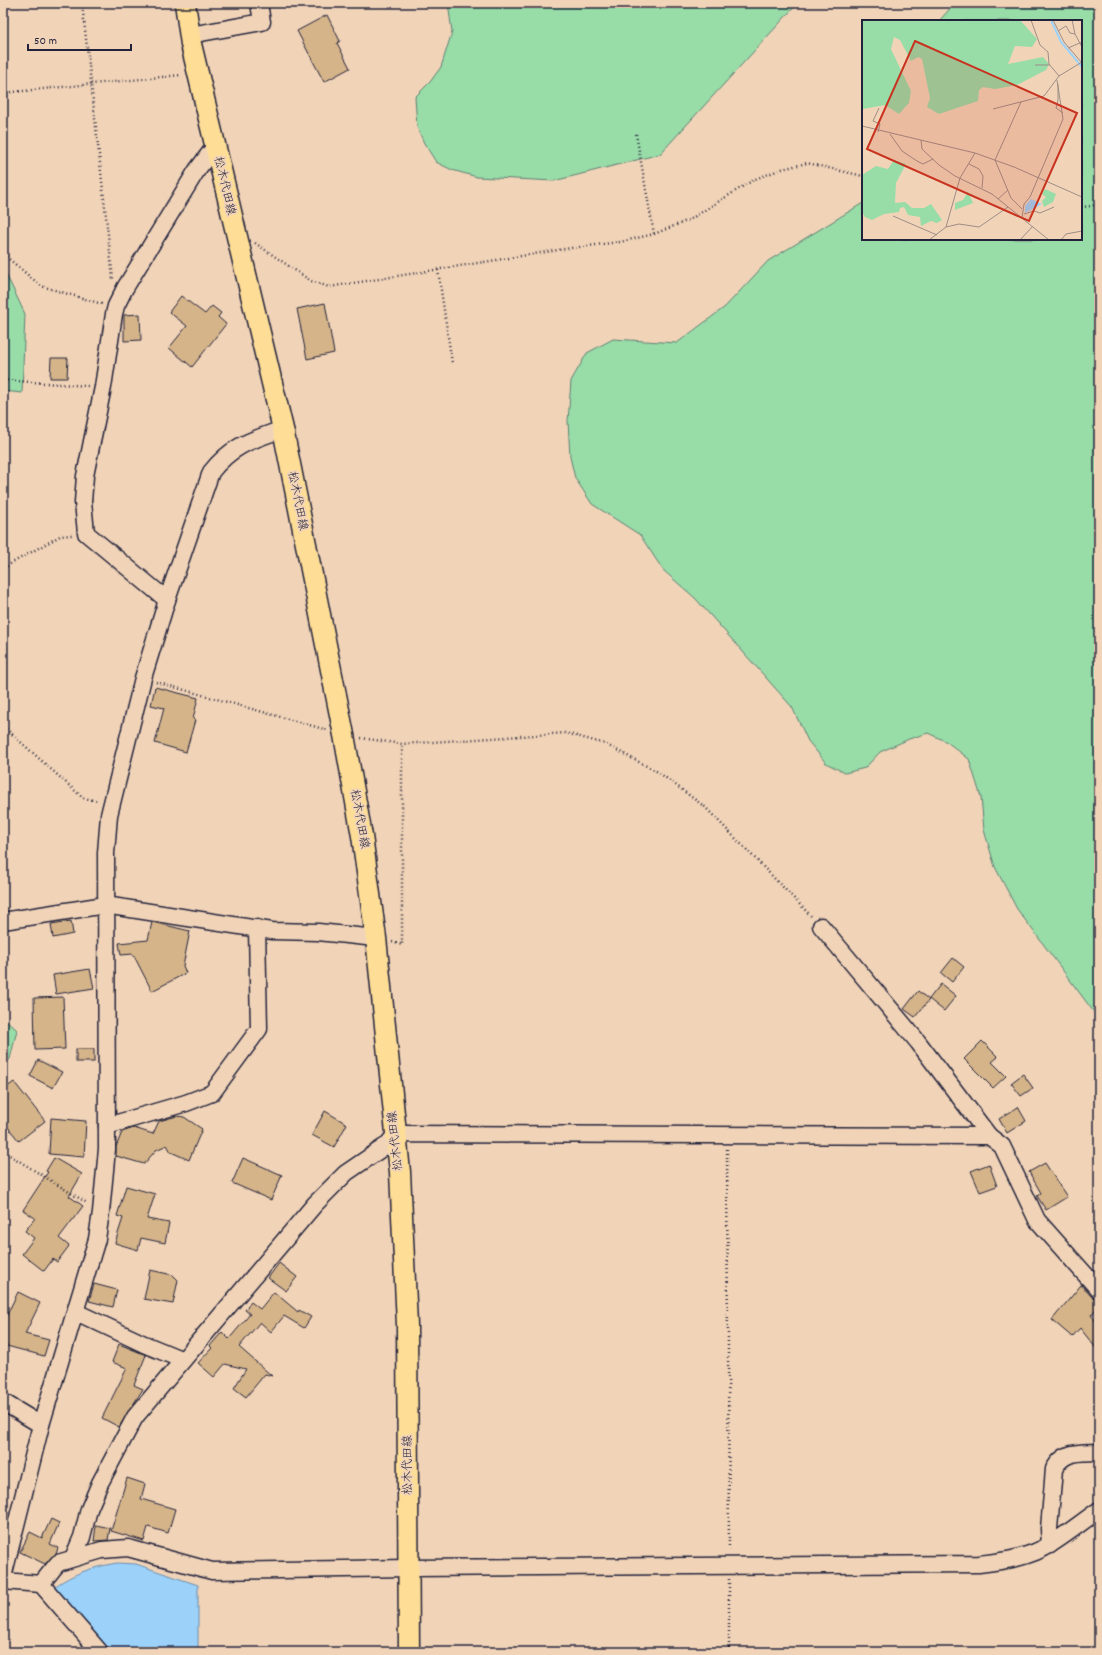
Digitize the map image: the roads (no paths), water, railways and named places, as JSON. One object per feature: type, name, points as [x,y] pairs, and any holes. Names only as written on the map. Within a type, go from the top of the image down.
[{"type":"main road","name":"松木代田線","points":[[185,3],[198,73],[234,230],[283,429],[344,735],[362,836],[376,938],[400,1172],[407,1325],[409,1652]]},
{"type":"street","points":[[190,34],[262,22],[259,3]]},
{"type":"street","points":[[167,600],[86,533],[82,502],[85,476],[103,387],[115,310],[125,288],[193,177],[215,146]]},
{"type":"street","points":[[3,1577],[41,1425],[97,1239],[101,1212],[107,1150],[105,905],[106,853],[109,816],[143,678],[167,600],[211,472],[219,461],[241,444],[283,429]]},
{"type":"street","points":[[3,921],[105,905],[257,928],[376,938]]},
{"type":"street","points":[[821,926],[918,1042],[989,1136],[1002,1146],[1037,1220],[1099,1290]]},
{"type":"street","points":[[107,1126],[186,1103],[212,1093],[259,1029],[257,928]]},
{"type":"street","points":[[73,1558],[82,1537],[89,1509],[100,1483],[135,1417],[315,1204],[346,1173],[387,1145],[396,1134],[989,1136]]},
{"type":"street","points":[[76,1312],[144,1344],[183,1360]]},
{"type":"street","points":[[3,1402],[41,1425]]},
{"type":"street","points":[[1050,1545],[1049,1529],[1054,1469],[1058,1461],[1068,1454],[1099,1452]]},
{"type":"street","points":[[40,1584],[58,1563],[102,1550],[128,1548],[212,1571],[729,1565],[979,1564],[1018,1558],[1050,1545],[1099,1510]]},
{"type":"street","points":[[3,1581],[40,1584],[100,1652]]},
{"type":"water","points":[[117,1563],[136,1564],[198,1585],[198,1652],[106,1652],[51,1589],[82,1572]]}]
